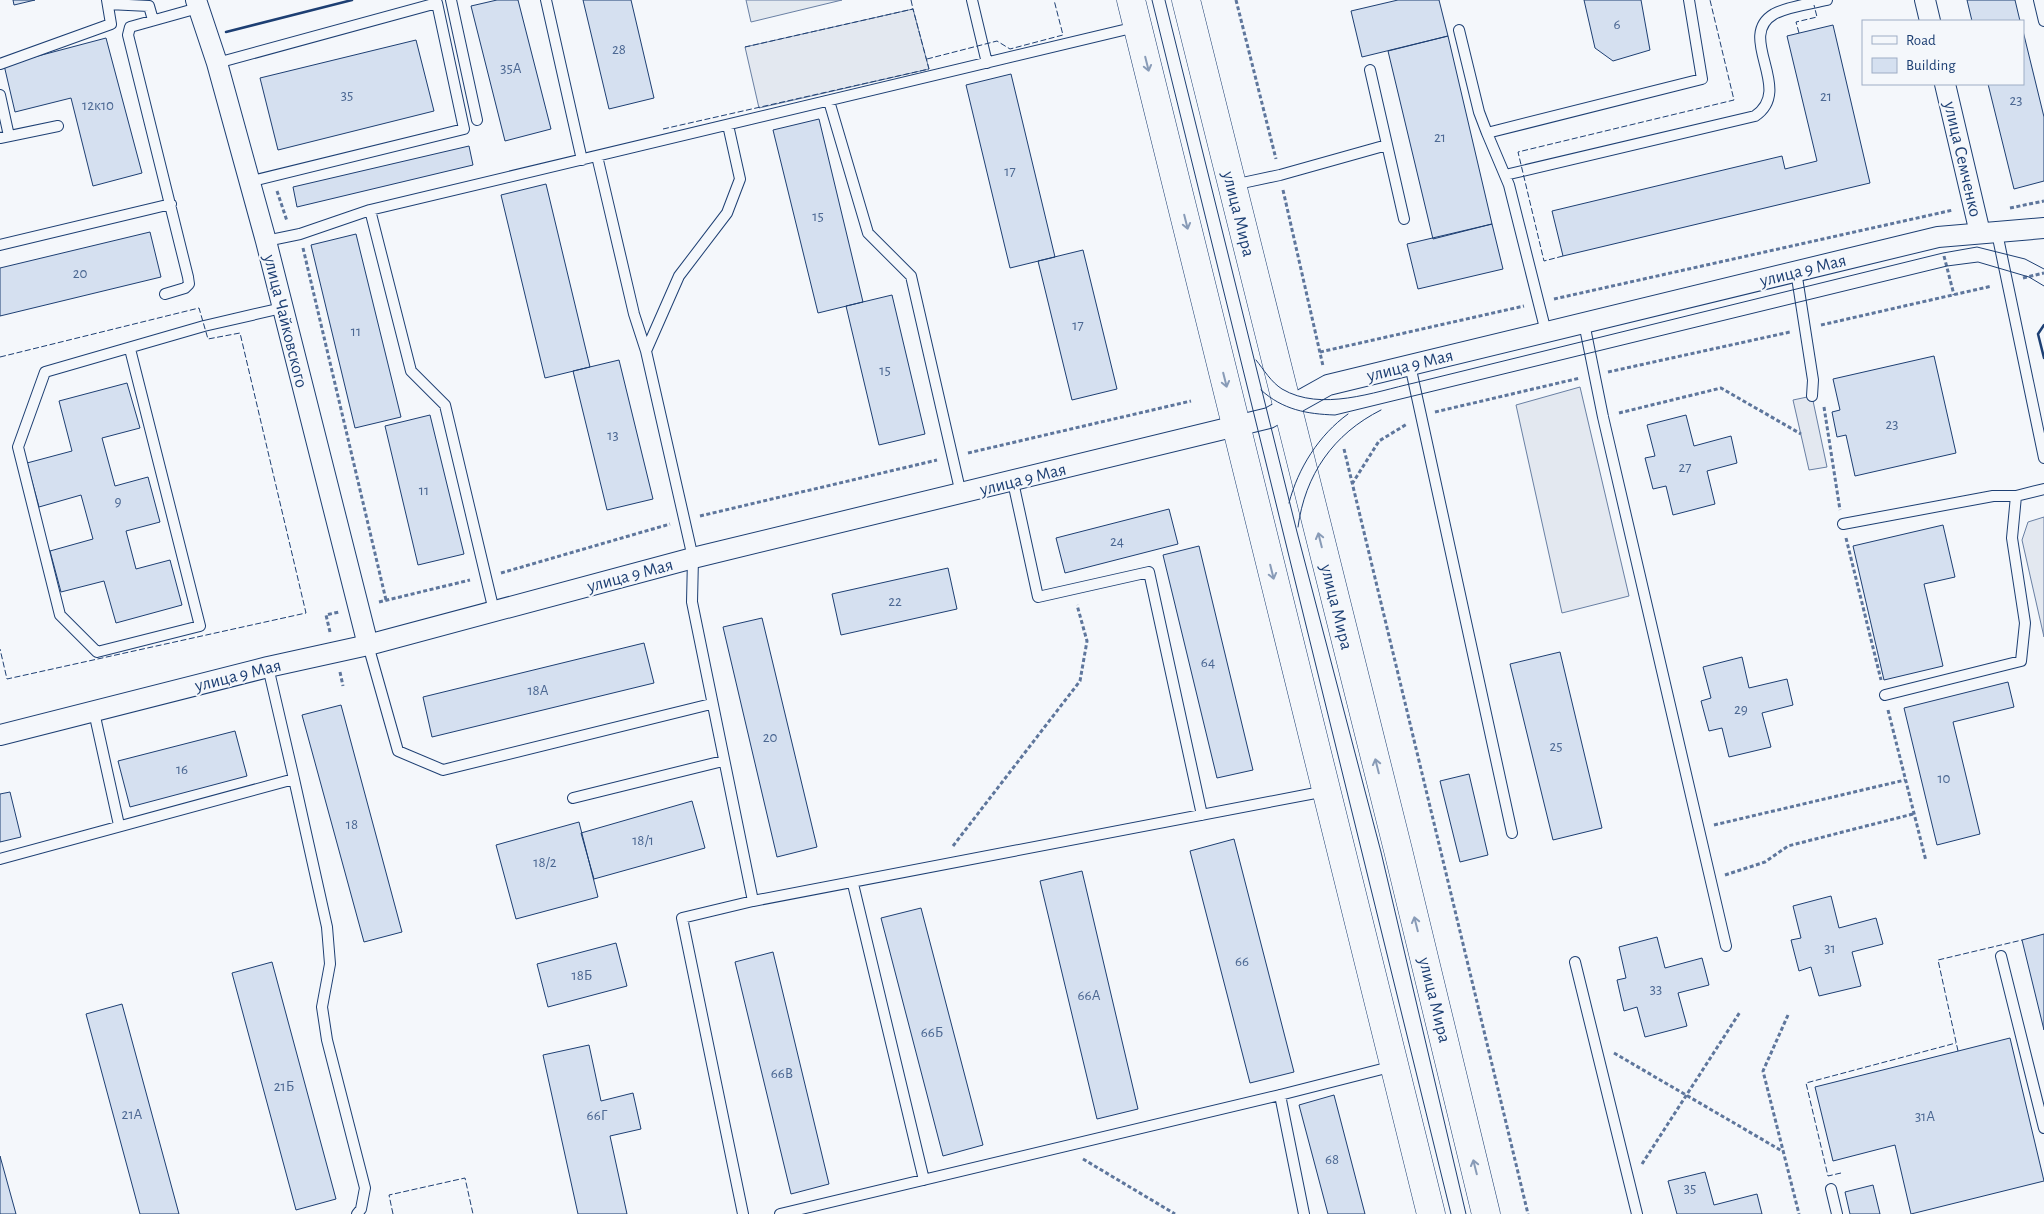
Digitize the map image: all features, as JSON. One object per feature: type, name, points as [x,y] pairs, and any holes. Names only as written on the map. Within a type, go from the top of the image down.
[{"type":"main road","points":[[1131,0],[1431,1214]]},
{"type":"main road","name":"улица Мира","points":[[1186,0],[1398,850],[1486,1214]]},
{"type":"street","points":[[1926,0],[1930,20]]},
{"type":"street","name":"улица Чайковского","points":[[197,4],[217,63],[248,182],[266,241],[368,645]]},
{"type":"street","name":"улица Семченко","points":[[1945,85],[1974,205],[1989,233]]},
{"type":"street","name":"улица 9 Мая","points":[[0,735],[268,667],[368,645],[693,558],[1013,482],[1269,418],[1328,385],[1938,237],[2044,228]]},
{"type":"lane","points":[[450,0],[477,120]]},
{"type":"lane","points":[[546,0],[582,160]]},
{"type":"lane","points":[[972,0],[987,63]]},
{"type":"lane","points":[[1487,133],[1702,79],[1689,0]]},
{"type":"lane","points":[[1505,176],[1755,116],[1764,110],[1769,102],[1770,86],[1760,40],[1767,20],[1783,10],[1827,0]]},
{"type":"lane","points":[[2038,0],[2044,21]]},
{"type":"lane","points":[[0,64],[111,24],[108,2],[149,6],[153,20]]},
{"type":"lane","points":[[217,63],[437,3],[464,129],[248,182]]},
{"type":"lane","points":[[165,294],[185,288],[189,284],[171,204],[128,35],[130,27],[197,4]]},
{"type":"lane","points":[[266,241],[300,234],[370,210],[1138,27]]},
{"type":"lane","points":[[1459,30],[1479,112],[1505,176],[1546,332]]},
{"type":"lane","points":[[1370,70],[1404,219]]},
{"type":"lane","points":[[0,95],[4,137],[58,126]]},
{"type":"lane","points":[[829,101],[868,233],[911,276],[962,494]]},
{"type":"lane","points":[[646,351],[679,276],[727,213],[740,179],[728,125]]},
{"type":"lane","points":[[1231,185],[1280,175],[1387,145]]},
{"type":"lane","points":[[597,156],[634,314],[646,351],[693,558],[692,602],[711,704],[753,901]]},
{"type":"lane","points":[[0,245],[171,204]]},
{"type":"lane","points":[[370,210],[410,371],[445,405],[494,611]]},
{"type":"lane","points":[[1989,233],[2007,282],[2044,458]]},
{"type":"lane","points":[[1796,271],[1813,380],[1812,396]]},
{"type":"lane","points":[[130,349],[200,626],[97,652],[60,615],[18,447],[45,372],[130,349],[204,326],[282,308]]},
{"type":"lane","points":[[1584,323],[1596,374],[1603,417],[1726,946]]},
{"type":"lane","points":[[1410,365],[1512,834]]},
{"type":"lane","points":[[1013,482],[1038,597],[1149,572],[1202,815]]},
{"type":"lane","points":[[1843,524],[1993,496],[2016,496],[2044,489]]},
{"type":"lane","points":[[1885,695],[2021,661],[2025,623],[2012,538],[2016,496]]},
{"type":"lane","points":[[368,645],[398,751],[443,770],[711,704]]},
{"type":"lane","points":[[268,667],[327,928],[330,964],[322,1007],[327,1040],[365,1188],[361,1209],[357,1214]]},
{"type":"lane","points":[[94,712],[119,825]]},
{"type":"lane","points":[[572,798],[723,761]]},
{"type":"lane","points":[[0,859],[119,825],[294,779]]},
{"type":"lane","points":[[743,1214],[682,918],[753,901],[853,884],[1327,791]]},
{"type":"lane","points":[[853,884],[924,1180]]},
{"type":"lane","points":[[2001,956],[2044,1128]]},
{"type":"lane","points":[[1575,962],[1637,1214]]},
{"type":"lane","points":[[780,1214],[1280,1095],[1394,1065]]},
{"type":"lane","points":[[1280,1095],[1304,1214]]},
{"type":"lane","points":[[1831,1189],[1837,1214]]},
{"type":"path","points":[[273,176],[289,228],[300,234],[386,600],[486,577],[684,520],[1191,401]]},
{"type":"path","points":[[1320,352],[1974,205],[1995,211],[2044,201]]},
{"type":"path","points":[[1352,484],[1378,440],[1422,415],[1596,374],[1806,329],[2044,273]]},
{"type":"path","points":[[1603,417],[1720,388],[1801,434]]},
{"type":"path","points":[[1828,431],[1843,524],[1926,862]]},
{"type":"path","points":[[1344,449],[1528,1214]]},
{"type":"path","points":[[938,867],[1080,680],[1086,640],[1073,589]]},
{"type":"path","points":[[1698,828],[1905,780]]},
{"type":"path","points":[[1710,879],[1765,862],[1788,846],[1913,814]]},
{"type":"path","points":[[1630,1182],[1740,1012]]},
{"type":"path","points":[[1788,1015],[1763,1071],[1799,1214]]},
{"type":"path","points":[[1596,1042],[1782,1150]]},
{"type":"path","points":[[1063,1146],[1175,1214]]},
{"type":"shaded area","points":[[746,0],[842,0],[751,22]]},
{"type":"shaded area","points":[[913,9],[929,69],[759,108],[745,47]]},
{"type":"shaded area","points":[[1580,387],[1629,596],[1562,613],[1516,405]]},
{"type":"shaded area","points":[[1812,396],[1827,467],[1809,470],[1793,400]]},
{"type":"shaded area","points":[[2044,517],[2044,637],[2022,540],[2028,522]]},
{"type":"building","points":[[13,0],[35,0],[14,5]]},
{"type":"building","points":[[497,0],[518,0],[551,129],[505,141],[471,6]]},
{"type":"building","points":[[583,0],[631,0],[654,98],[609,109]]},
{"type":"building","points":[[1398,0],[1439,0],[1448,36],[1362,57],[1351,11]]},
{"type":"building","points":[[1584,0],[1641,0],[1650,50],[1613,61],[1595,48]]},
{"type":"building","points":[[1967,0],[2015,0],[2020,20],[1972,20]]},
{"type":"building","points":[[1833,25],[1870,183],[1563,256],[1552,211],[1782,156],[1785,169],[1817,161],[1787,36]]},
{"type":"building","points":[[2024,35],[2044,117],[2044,181],[2014,189],[1988,85],[2024,85]]},
{"type":"building","points":[[1448,36],[1492,224],[1433,239],[1388,51]]},
{"type":"building","points":[[106,38],[142,173],[93,186],[71,98],[15,112],[4,65]]},
{"type":"building","points":[[416,40],[434,111],[278,150],[260,78]]},
{"type":"building","points":[[1011,74],[1055,257],[1010,268],[966,85]]},
{"type":"building","points":[[819,119],[863,302],[818,313],[773,130]]},
{"type":"building","points":[[469,146],[473,165],[297,207],[293,187]]},
{"type":"building","points":[[546,184],[590,367],[545,378],[501,195]]},
{"type":"building","points":[[1492,224],[1503,269],[1418,289],[1407,244]]},
{"type":"building","points":[[150,232],[161,277],[0,316],[0,268]]},
{"type":"building","points":[[356,234],[401,417],[355,428],[311,245]]},
{"type":"building","points":[[1083,250],[1117,389],[1072,400],[1038,261]]},
{"type":"building","points":[[892,295],[925,434],[879,445],[846,306]]},
{"type":"building","points":[[1934,356],[1956,453],[1855,476],[1846,435],[1837,437],[1832,412],[1840,410],[1833,379]]},
{"type":"building","points":[[619,360],[653,499],[607,510],[573,371]]},
{"type":"building","points":[[127,383],[140,428],[102,438],[115,486],[148,477],[160,522],[126,531],[136,569],[170,560],[182,605],[116,623],[104,581],[61,592],[50,551],[93,539],[81,495],[39,507],[27,463],[72,451],[59,401]]},
{"type":"building","points":[[430,415],[464,554],[418,565],[385,426]]},
{"type":"building","points":[[1686,415],[1694,446],[1731,436],[1737,463],[1707,471],[1715,504],[1673,515],[1666,486],[1653,489],[1645,458],[1655,456],[1647,425]]},
{"type":"building","points":[[1169,509],[1178,544],[1065,573],[1056,538]]},
{"type":"building","points":[[1943,525],[1955,577],[1924,584],[1943,666],[1884,680],[1853,546]]},
{"type":"building","points":[[1199,546],[1253,770],[1217,778],[1163,555]]},
{"type":"building","points":[[948,568],[957,609],[841,635],[832,594]]},
{"type":"building","points":[[762,618],[817,847],[777,857],[723,627]]},
{"type":"building","points":[[644,643],[654,683],[432,737],[423,697]]},
{"type":"building","points":[[1560,652],[1602,828],[1553,840],[1510,664]]},
{"type":"building","points":[[1742,657],[1749,688],[1787,679],[1793,705],[1762,713],[1771,747],[1729,757],[1722,728],[1709,731],[1701,701],[1711,698],[1703,667]]},
{"type":"building","points":[[2008,682],[2014,707],[1953,722],[1980,834],[1937,845],[1904,708]]},
{"type":"building","points":[[341,705],[402,932],[364,942],[302,715]]},
{"type":"building","points":[[235,731],[247,776],[130,807],[118,761]]},
{"type":"building","points":[[1469,774],[1488,855],[1460,862],[1440,781]]},
{"type":"building","points":[[10,792],[21,837],[0,842],[0,794]]},
{"type":"building","points":[[692,801],[705,848],[594,879],[581,833]]},
{"type":"building","points":[[579,822],[598,897],[516,919],[496,845]]},
{"type":"building","points":[[1234,839],[1294,1072],[1250,1083],[1190,851]]},
{"type":"building","points":[[1082,871],[1138,1109],[1097,1119],[1040,881]]},
{"type":"building","points":[[1831,896],[1839,928],[1876,918],[1883,944],[1852,952],[1861,986],[1819,996],[1811,967],[1799,971],[1791,940],[1801,938],[1793,906]]},
{"type":"building","points":[[921,908],[983,1145],[943,1156],[881,918]]},
{"type":"building","points":[[2044,934],[2044,1030],[2022,940]]},
{"type":"building","points":[[1657,937],[1665,968],[1702,958],[1709,985],[1678,993],[1687,1026],[1645,1037],[1637,1007],[1624,1011],[1617,980],[1626,978],[1619,947]]},
{"type":"building","points":[[616,943],[627,986],[548,1007],[537,964]]},
{"type":"building","points":[[773,952],[829,1184],[791,1194],[735,962]]},
{"type":"building","points":[[272,962],[336,1199],[296,1210],[232,973]]},
{"type":"building","points":[[122,1004],[179,1214],[140,1214],[86,1014]]},
{"type":"building","points":[[2010,1038],[2044,1181],[1911,1214],[1895,1145],[1833,1161],[1815,1087]]},
{"type":"building","points":[[589,1045],[601,1101],[633,1093],[641,1129],[610,1136],[627,1214],[578,1214],[543,1055]]},
{"type":"building","points":[[1334,1095],[1365,1214],[1328,1214],[1299,1105]]},
{"type":"building","points":[[0,1156],[16,1214],[0,1214]]},
{"type":"building","points":[[1705,1172],[1714,1205],[1757,1194],[1762,1214],[1677,1214],[1668,1181]]},
{"type":"building","points":[[1873,1185],[1880,1214],[1850,1214],[1845,1192]]},
{"type":"tram line","points":[[1152,0],[1451,1214]]},
{"type":"tram line","points":[[1165,0],[1297,532],[1381,852],[1466,1214]]},
{"type":"tram line","points":[[1256,360],[1278,386],[1297,396],[1330,400],[1348,398],[1943,253],[1977,247],[2025,259],[2044,269]]},
{"type":"tram line","points":[[1261,390],[1269,397],[1296,410],[1335,415],[1947,266],[1978,262],[2029,277],[2044,286]]},
{"type":"tram line","points":[[1298,527],[1307,490],[1324,458],[1349,431],[1381,410]]},
{"type":"tram line","points":[[1289,503],[1298,477],[1311,453],[1328,432],[1348,414]]},
{"type":"fence","points":[[911,0],[913,9]]},
{"type":"fence","points":[[927,59],[997,41],[1010,49],[1063,35],[1054,0]]},
{"type":"fence","points":[[1563,256],[1544,261],[1518,152],[1734,100],[1710,0]]},
{"type":"fence","points":[[1799,33],[1796,22],[1817,17],[1814,5]]},
{"type":"fence","points":[[663,129],[929,69],[913,9],[745,47]]},
{"type":"fence","points":[[0,357],[199,308],[208,339],[240,333],[306,613],[7,679],[0,649]]},
{"type":"fence","points":[[1958,1051],[1938,960],[2022,940]]},
{"type":"fence","points":[[1841,1173],[1828,1176],[1806,1083],[1956,1043]]},
{"type":"fence","points":[[393,1214],[389,1195],[465,1178],[473,1214]]},
{"type":"wall","points":[[226,32],[352,0]]},
{"type":"wall","points":[[2044,325],[2038,334],[2044,358]]}]
